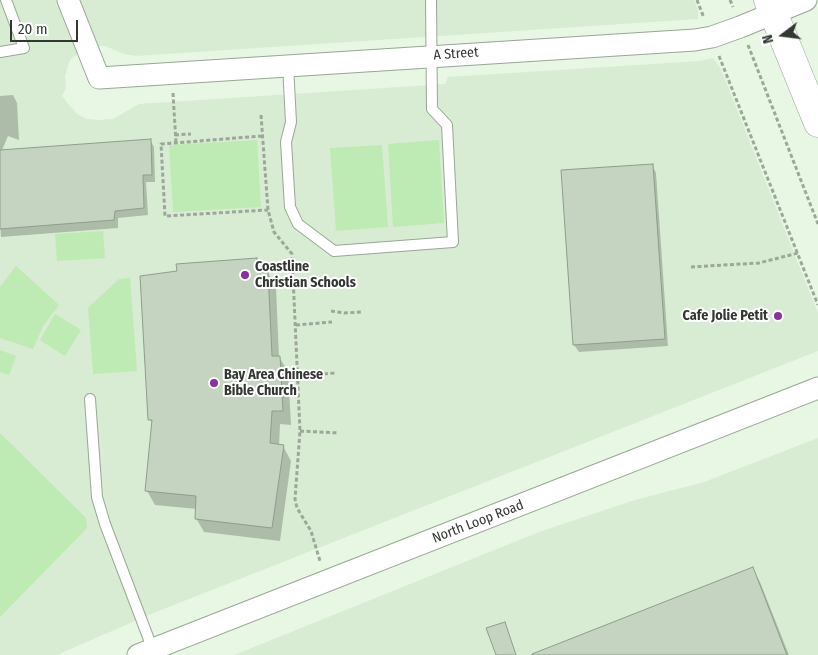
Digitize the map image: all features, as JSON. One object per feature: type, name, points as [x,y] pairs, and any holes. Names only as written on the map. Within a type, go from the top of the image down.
[{"type":"main road","points":[[770,7],[818,123]]},
{"type":"street","name":"A Street","points":[[68,0],[99,78],[695,40],[712,37],[740,27],[770,7],[806,0]]},
{"type":"street","name":"North Loop Road","points":[[145,652],[818,388]]},
{"type":"lane","points":[[288,65],[291,122],[286,142],[290,207],[298,224],[334,251],[453,242],[447,126],[432,109],[431,0]]},
{"type":"lane","points":[[0,52],[24,48],[8,1]]},
{"type":"lane","points":[[90,399],[98,496],[145,652]]},
{"type":"path","points":[[697,0],[818,305]]},
{"type":"path","points":[[730,0],[818,224]]},
{"type":"path","points":[[171,73],[176,143]]},
{"type":"path","points":[[261,115],[268,210],[274,232],[292,254],[300,431],[295,499],[301,517],[310,531],[326,581]]},
{"type":"path","points":[[175,135],[191,134]]},
{"type":"path","points":[[262,136],[161,144],[165,216],[268,210]]},
{"type":"path","points":[[691,266],[758,263],[798,253]]},
{"type":"path","points":[[331,311],[344,313],[361,312]]},
{"type":"path","points":[[296,325],[332,322]]},
{"type":"path","points":[[298,376],[335,373]]},
{"type":"path","points":[[300,431],[339,433]]},
{"type":"shaded area","name":"Coastline Christian Schools","points":[[0,0],[694,0],[698,9],[698,19],[136,56],[124,54],[105,46],[86,47],[70,60],[65,76],[66,88],[62,96],[77,114],[87,119],[99,120],[113,119],[139,104],[445,84],[448,77],[700,61],[713,58],[721,69],[818,313],[818,351],[151,614],[57,655],[0,655]]},
{"type":"shaded area","points":[[818,438],[818,655],[234,655],[539,532],[635,500],[704,482]]},
{"type":"green space","points":[[257,140],[261,207],[173,212],[169,145]]},
{"type":"green space","points":[[439,140],[444,223],[393,227],[388,144]]},
{"type":"green space","points":[[382,145],[388,227],[336,231],[330,148]]},
{"type":"green space","points":[[103,231],[105,258],[57,261],[55,234]]},
{"type":"green space","points":[[16,266],[59,305],[43,326],[33,349],[0,338],[0,287]]},
{"type":"green space","points":[[130,278],[137,371],[93,374],[88,308],[119,279]]},
{"type":"green space","points":[[55,314],[81,330],[65,356],[40,340]]},
{"type":"green space","points":[[0,350],[16,356],[9,375],[0,372]]},
{"type":"green space","points":[[0,433],[86,518],[87,528],[0,617]]},
{"type":"building","points":[[151,139],[152,175],[143,175],[144,208],[115,211],[114,220],[0,229],[0,150]]},
{"type":"building","points":[[653,164],[665,339],[573,345],[561,170]]},
{"type":"building","name":"Bay Area Chinese Bible Church","points":[[257,258],[257,272],[268,272],[272,356],[280,356],[283,411],[272,411],[270,443],[284,445],[272,528],[195,519],[196,496],[145,491],[152,420],[148,420],[140,276],[177,271],[176,264]]},
{"type":"building","points":[[753,567],[787,655],[532,655],[532,654]]},
{"type":"building","points":[[505,622],[516,655],[496,655],[486,628]]},
{"type":"place","name":"Coastline Christian Schools","points":[[245,275]]},
{"type":"place","name":"Cafe Jolie Petit","points":[[778,316]]},
{"type":"place","name":"Bay Area Chinese Bible Church","points":[[214,383]]}]
